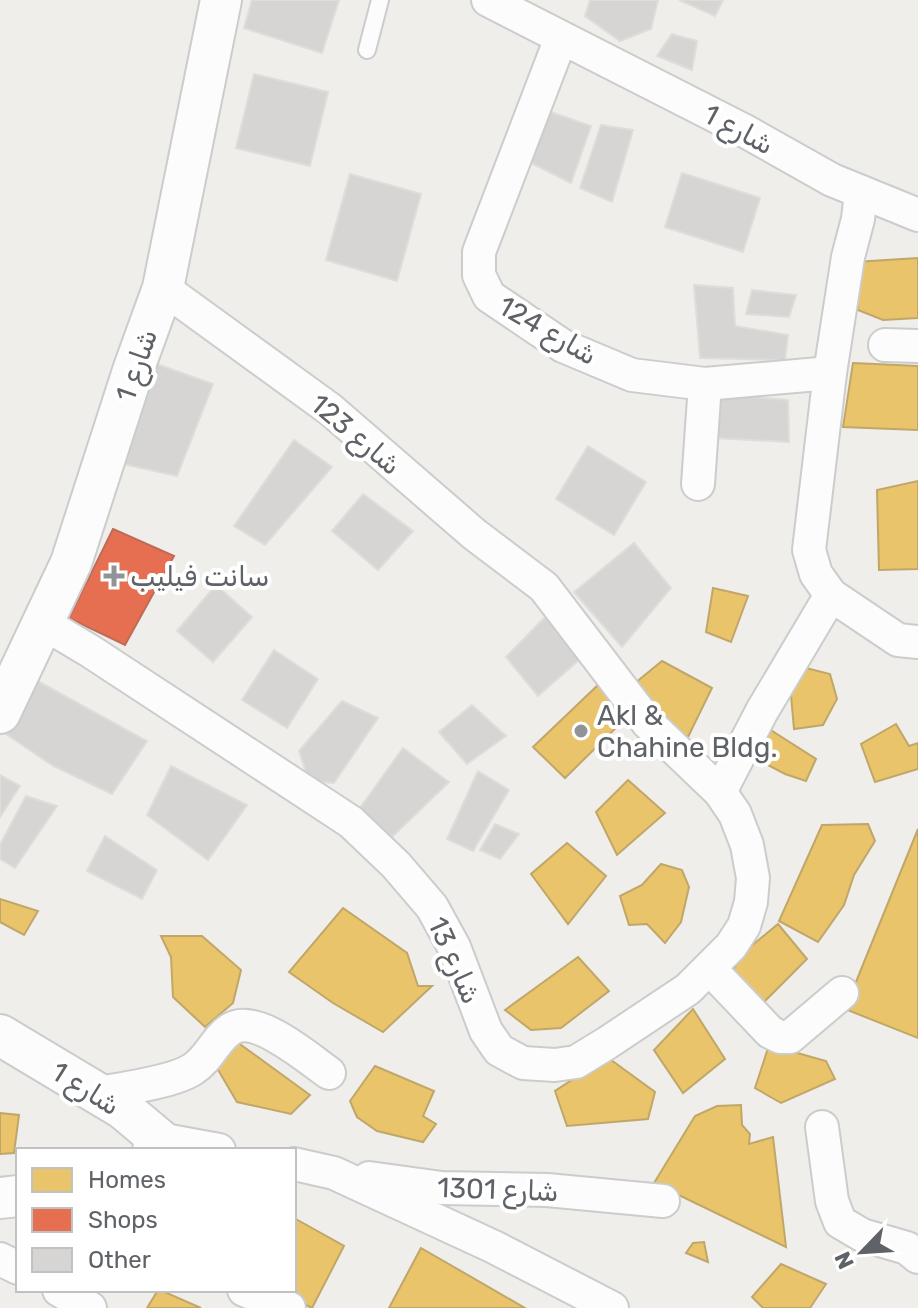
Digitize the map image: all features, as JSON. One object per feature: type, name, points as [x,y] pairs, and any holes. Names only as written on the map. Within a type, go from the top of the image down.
[{"type":"street","name":"شارع 1","points":[[0,713],[71,563],[163,288],[221,0]]},
{"type":"street","name":"شارع 1","points":[[488,0],[745,131],[832,180],[918,215]]},
{"type":"street","name":"شارع 124","points":[[561,38],[479,252],[479,275],[489,296],[563,346],[632,375],[705,384],[830,373]]},
{"type":"street","points":[[861,192],[830,373],[809,550],[816,574],[831,595],[898,640],[918,642]]},
{"type":"street","name":"شارع 123","points":[[163,288],[331,410],[474,534],[544,587],[648,723],[720,792]]},
{"type":"street","points":[[885,345],[918,346]]},
{"type":"street","points":[[698,484],[705,384]]},
{"type":"street","points":[[720,792],[762,711],[831,595]]},
{"type":"street","name":"شارع 13","points":[[43,623],[263,762],[351,822],[396,865],[432,907],[454,947],[486,1031],[499,1050],[523,1063],[555,1065],[576,1062],[688,989],[731,946],[744,926],[751,902],[753,878],[747,845],[735,814],[720,792]]},
{"type":"street","points":[[710,969],[770,1032],[780,1037],[790,1037],[842,993]]},
{"type":"street","points":[[98,1093],[142,1085],[192,1070],[231,1029],[238,1026],[280,1038],[329,1073]]},
{"type":"street","name":"شارع 1","points":[[0,1035],[122,1108],[156,1144]]},
{"type":"street","points":[[822,1127],[832,1201],[840,1222],[862,1235],[907,1248],[918,1257]]},
{"type":"street","points":[[156,1144],[198,1148]]},
{"type":"street","points":[[296,1164],[334,1173],[494,1247],[612,1308]]},
{"type":"street","name":"شارع 1301","points":[[334,1173],[442,1188],[547,1190],[663,1201]]},
{"type":"street","points":[[62,1292],[90,1308]]},
{"type":"street","points":[[249,1292],[289,1308]]},
{"type":"lane","points":[[367,50],[380,0]]},
{"type":"building: Homes","points":[[918,258],[918,318],[883,320],[858,310],[855,262]]},
{"type":"building: Homes","points":[[853,363],[918,366],[918,430],[843,427]]},
{"type":"building: Homes","points":[[918,481],[918,569],[879,570],[877,490]]},
{"type":"building: Homes","points":[[713,588],[748,596],[731,642],[706,632]]},
{"type":"building: Homes","points":[[662,661],[712,688],[688,737],[657,715],[629,688]]},
{"type":"building: Homes","points":[[802,667],[830,674],[837,699],[823,725],[794,729],[791,695]]},
{"type":"building: Homes","name":"Akl & Chahine Bldg.","points":[[598,685],[628,716],[565,778],[533,747]]},
{"type":"building: Homes","points":[[896,724],[909,746],[918,743],[918,769],[875,782],[861,744]]},
{"type":"building: Homes","points":[[766,727],[816,759],[806,781],[753,757]]},
{"type":"building: Homes","points":[[628,780],[665,813],[617,855],[596,812]]},
{"type":"building: Homes","points":[[868,824],[875,841],[854,875],[844,905],[818,942],[779,921],[822,825]]},
{"type":"building: Homes","points":[[918,829],[918,1038],[845,1009]]},
{"type":"building: Homes","points":[[567,843],[606,876],[568,924],[531,874]]},
{"type":"building: Homes","points":[[661,864],[682,870],[689,887],[681,922],[665,943],[647,924],[629,925],[620,896],[642,885]]},
{"type":"building: Homes","points":[[0,899],[38,911],[24,935],[0,922]]},
{"type":"building: Homes","points":[[343,908],[407,953],[418,986],[432,986],[383,1032],[333,1003],[289,972]]},
{"type":"building: Homes","points":[[778,924],[807,959],[757,1009],[729,977],[744,952]]},
{"type":"building: Homes","points":[[161,936],[202,936],[241,970],[233,1003],[205,1027],[173,997],[171,957]]},
{"type":"building: Homes","points":[[578,957],[609,991],[561,1028],[531,1030],[505,1010]]},
{"type":"building: Homes","points":[[693,1009],[725,1059],[683,1093],[654,1050]]},
{"type":"building: Homes","points":[[237,1042],[310,1095],[291,1114],[237,1102],[214,1063]]},
{"type":"building: Homes","points":[[769,1045],[826,1061],[835,1079],[781,1103],[755,1088]]},
{"type":"building: Homes","points":[[607,1057],[655,1092],[648,1119],[567,1126],[555,1091]]},
{"type":"building: Homes","points":[[375,1066],[434,1091],[423,1116],[436,1124],[423,1142],[377,1131],[357,1117],[350,1101]]},
{"type":"building: Homes","points":[[741,1105],[742,1125],[750,1134],[749,1144],[773,1137],[786,1247],[654,1183],[695,1116],[717,1106]]},
{"type":"building: Homes","points":[[0,1113],[19,1115],[14,1153],[0,1154]]},
{"type":"building: Homes","points":[[296,1219],[344,1246],[312,1308],[279,1292],[296,1292]]},
{"type":"building: Homes","points":[[704,1242],[708,1262],[686,1253],[693,1243]]},
{"type":"building: Homes","points":[[421,1248],[525,1308],[389,1308]]},
{"type":"building: Homes","points":[[781,1264],[826,1284],[810,1308],[763,1308],[752,1297]]},
{"type":"building: Homes","points":[[157,1292],[165,1292],[201,1308],[147,1308]]},
{"type":"building: Shops","points":[[113,529],[174,556],[125,645],[69,618]]},
{"type":"building: Other","points":[[252,0],[339,0],[322,53],[244,28]]},
{"type":"building: Other","points":[[590,0],[658,0],[651,29],[620,41],[585,16]]},
{"type":"building: Other","points":[[679,0],[723,0],[715,16]]},
{"type":"building: Other","points":[[672,34],[697,41],[692,70],[657,56]]},
{"type":"building: Other","points":[[254,74],[328,92],[310,166],[236,148]]},
{"type":"building: Other","points":[[548,111],[591,126],[571,183],[525,160]]},
{"type":"building: Other","points":[[601,125],[633,130],[612,202],[580,188]]},
{"type":"building: Other","points":[[682,173],[760,198],[743,252],[665,227]]},
{"type":"building: Other","points":[[350,174],[421,194],[397,281],[326,260]]},
{"type":"building: Other","points":[[694,285],[733,288],[735,326],[788,335],[785,360],[700,358]]},
{"type":"building: Other","points":[[752,290],[796,295],[789,317],[746,314]]},
{"type":"building: Other","points":[[154,363],[213,384],[177,476],[115,462]]},
{"type":"building: Other","points":[[716,394],[788,400],[789,442],[715,438]]},
{"type":"building: Other","points":[[294,440],[332,467],[265,545],[234,526]]},
{"type":"building: Other","points":[[588,446],[646,482],[614,535],[556,499]]},
{"type":"building: Other","points":[[363,494],[413,531],[378,570],[332,531]]},
{"type":"building: Other","points":[[634,543],[671,588],[622,647],[574,592]]},
{"type":"building: Other","points":[[216,585],[252,617],[213,662],[177,631]]},
{"type":"building: Other","points":[[548,614],[587,653],[538,696],[506,657]]},
{"type":"building: Other","points":[[274,650],[318,679],[287,728],[242,700]]},
{"type":"building: Other","points":[[32,678],[147,741],[112,794],[53,766],[6,734]]},
{"type":"building: Other","points":[[342,701],[378,718],[334,783],[309,781],[299,751]]},
{"type":"building: Other","points":[[472,705],[506,736],[467,764],[439,732]]},
{"type":"building: Other","points":[[403,748],[449,782],[392,837],[360,808]]},
{"type":"building: Other","points":[[171,766],[247,805],[208,860],[147,815]]},
{"type":"building: Other","points":[[478,771],[509,790],[473,851],[447,839]]},
{"type":"building: Other","points":[[0,775],[20,786],[0,817]]},
{"type":"building: Other","points":[[26,796],[57,806],[15,868],[0,859],[0,845]]},
{"type":"building: Other","points":[[495,824],[519,834],[500,859],[480,850]]},
{"type":"building: Other","points":[[105,836],[157,870],[142,899],[87,871]]},
{"type":"place","name":"سانت فيليب","points":[[114,576]]},
{"type":"place","name":"Akl & Chahine Bldg.","points":[[581,731]]}]
